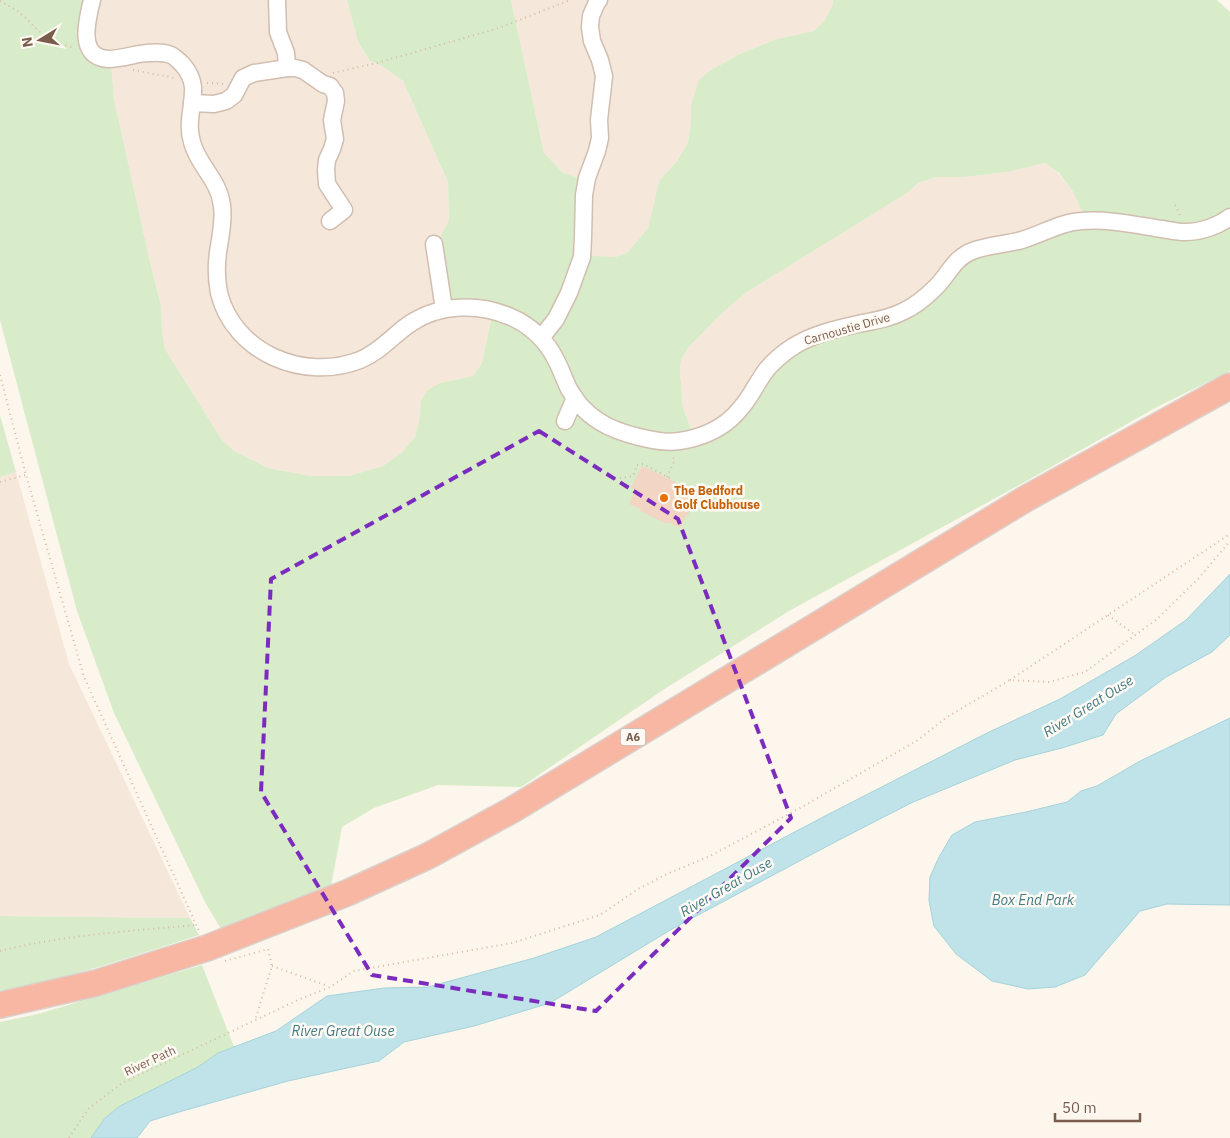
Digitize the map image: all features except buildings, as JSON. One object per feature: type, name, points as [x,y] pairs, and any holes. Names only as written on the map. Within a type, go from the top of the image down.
[{"type":"highway","name":"A6","points":[[0,1005],[96,983],[182,956],[214,955],[428,856],[520,805],[1027,498],[1230,386]]},
{"type":"street","points":[[88,47],[86,31],[92,0]]},
{"type":"street","points":[[277,0],[278,32],[286,53],[287,68]]},
{"type":"street","points":[[541,338],[556,320],[569,293],[582,258],[584,195],[587,178],[600,138],[599,120],[604,76],[592,41],[590,27],[591,16],[599,0]]},
{"type":"street","name":"Carnoustie Drive","points":[[88,47],[92,53],[105,59],[159,52],[170,55],[180,62],[188,72],[192,82],[189,127],[191,140],[196,153],[214,180],[220,194],[223,210],[216,270],[218,288],[223,306],[232,323],[259,350],[274,358],[292,364],[312,368],[332,367],[362,359],[378,350],[413,322],[428,314],[444,309],[462,307],[485,309],[511,317],[530,327],[541,338],[554,354],[575,398],[594,419],[612,430],[671,443],[709,433],[724,425],[741,408],[766,371],[779,357],[795,345],[813,336],[886,318],[906,311],[936,287],[950,268],[963,255],[971,251],[1016,242],[1077,221],[1100,220],[1185,232],[1204,230],[1225,222],[1230,217]]},
{"type":"street","points":[[192,103],[214,104],[226,101],[234,95],[243,78],[254,73],[287,68],[303,70],[323,84],[330,86],[336,94],[332,120],[335,139],[327,160],[327,184],[344,210],[330,221]]},
{"type":"street","points":[[434,244],[444,309]]},
{"type":"street","points":[[565,421],[575,398]]},
{"type":"path","points":[[313,78],[377,63],[499,28],[570,0]]},
{"type":"path","points":[[0,1],[18,11],[42,34],[61,44],[75,48],[88,47]]},
{"type":"path","points":[[0,375],[26,475],[84,677],[196,925],[214,955],[268,949],[272,966],[255,1021]]},
{"type":"path","points":[[615,479],[633,476],[637,465],[643,464],[669,477],[674,462],[671,443]]},
{"type":"path","points":[[0,482],[26,475]]},
{"type":"path","name":"River Path","points":[[69,1138],[88,1109],[122,1083],[298,1000],[330,987],[354,971],[512,943],[600,914],[638,889],[667,874],[710,856],[802,807],[918,740],[947,717],[1010,680],[1230,534]]},
{"type":"path","points":[[1010,680],[1049,682],[1085,672],[1157,619],[1199,578],[1230,541]]},
{"type":"path","points":[[1108,614],[1135,635]]},
{"type":"path","points":[[0,951],[78,936],[196,925]]},
{"type":"path","points":[[272,966],[330,987]]},
{"type":"highlighted area","points":[[539,431],[678,519],[791,818],[596,1011],[372,975],[261,792],[271,579]]},
{"type":"shaded area","points":[[101,0],[347,0],[358,42],[370,61],[382,66],[403,81],[448,182],[449,220],[440,238],[492,315],[482,363],[473,376],[440,383],[421,401],[415,437],[401,453],[383,466],[349,476],[311,476],[268,468],[234,451],[222,440],[165,349],[161,306],[114,99],[112,72],[94,39]]},
{"type":"shaded area","points":[[511,0],[833,0],[833,4],[825,20],[814,31],[777,39],[738,55],[711,70],[691,105],[688,142],[677,161],[659,181],[648,228],[628,252],[616,257],[590,257],[594,184],[562,172],[544,153]]},
{"type":"shaded area","points":[[1045,163],[1058,173],[1072,190],[1085,216],[932,285],[896,310],[736,404],[722,419],[693,434],[683,408],[681,360],[688,348],[744,294],[907,193],[918,183],[937,177],[965,177],[1008,172]]},
{"type":"shaded area","points":[[16,472],[69,664],[190,918],[0,916],[0,477]]},
{"type":"green space","points":[[0,0],[101,0],[94,39],[112,72],[114,99],[161,306],[165,349],[222,440],[234,451],[268,468],[311,476],[349,476],[383,466],[401,453],[415,437],[421,401],[428,390],[440,383],[473,376],[482,363],[492,315],[450,309],[440,237],[449,220],[448,182],[403,81],[382,66],[370,61],[358,42],[347,0],[511,0],[544,153],[562,172],[594,184],[590,256],[616,257],[628,252],[648,228],[659,181],[677,161],[688,142],[691,105],[699,80],[711,70],[738,55],[777,39],[814,31],[825,20],[833,0],[1217,0],[1230,12],[1230,371],[1157,407],[789,611],[666,688],[521,787],[438,785],[374,808],[342,827],[330,891],[223,932],[206,904],[114,713],[77,611],[0,320]],"holes":[[[1045,163],[1059,173],[1072,190],[1084,215],[955,257],[932,285],[896,310],[772,357],[722,419],[693,434],[683,408],[681,360],[688,348],[744,294],[907,193],[918,183],[937,177],[965,177],[1008,172]]]},
{"type":"green space","points":[[0,415],[16,472],[0,477]]},
{"type":"green space","points":[[0,916],[190,918],[199,935],[75,974],[0,991]]},
{"type":"green space","points":[[202,965],[234,1047],[218,1053],[198,1067],[120,1106],[105,1118],[91,1138],[0,1138],[0,1022],[38,1014]]},
{"type":"water","name":"River Great Ouse","points":[[1230,574],[1230,635],[1212,652],[1166,677],[1116,714],[1103,735],[1015,760],[911,803],[672,929],[550,1003],[474,1026],[404,1042],[379,1061],[288,1081],[150,1121],[137,1138],[91,1138],[105,1118],[120,1106],[198,1067],[218,1053],[276,1031],[327,996],[384,988],[428,987],[534,958],[596,937],[825,816],[987,733],[1060,699],[1136,655],[1186,620]]},
{"type":"water","name":"Box End Park","points":[[1230,718],[1230,905],[1167,904],[1140,911],[1085,975],[1055,987],[1028,989],[992,981],[956,954],[934,926],[929,901],[930,877],[952,835],[975,822],[1067,802],[1081,791],[1097,786],[1140,761]]},
{"type":"place","name":"The Bedford Golf Clubhouse","points":[[664,498]]}]
